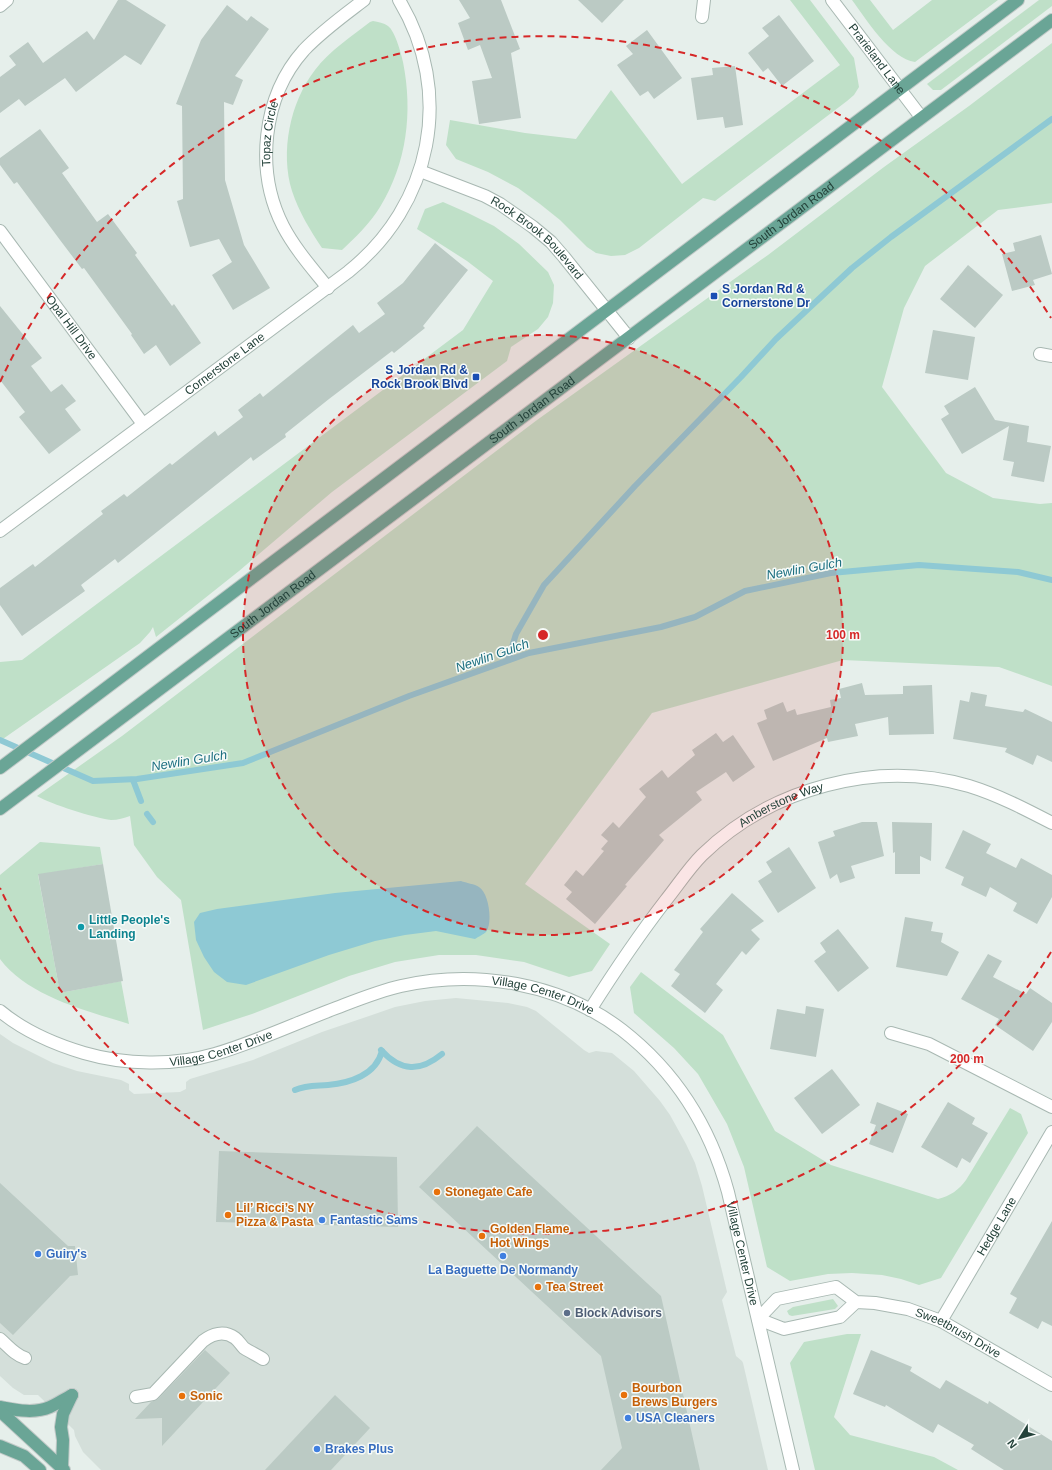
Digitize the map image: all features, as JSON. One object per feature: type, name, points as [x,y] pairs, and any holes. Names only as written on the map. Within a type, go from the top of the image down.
[{"type":"main road","points":[[0,768],[1018,0]]},
{"type":"main road","name":"South Jordan Road","points":[[0,809],[1052,20]]},
{"type":"main road","points":[[0,1408],[24,1411],[42,1409],[50,1407],[72,1394],[63,1414],[61,1427],[63,1440],[63,1469]]},
{"type":"main road","points":[[0,1411],[63,1469]]},
{"type":"main road","points":[[0,1446],[24,1456],[40,1470]]},
{"type":"street","points":[[0,6],[7,0]]},
{"type":"street","name":"Topaz Circle","points":[[328,288],[302,256],[291,239],[276,209],[268,186],[266,152],[267,137],[272,108],[280,88],[293,64],[327,28],[364,0]]},
{"type":"street","name":"Cornerstone Lane","points":[[0,531],[328,288],[364,260],[381,241],[406,202],[420,171],[428,137],[430,96],[422,53],[409,18],[399,0]]},
{"type":"street","points":[[702,17],[704,0]]},
{"type":"street","name":"Prarieland Lane","points":[[832,0],[922,118]]},
{"type":"street","name":"Rock Brook Boulevard","points":[[420,171],[485,196],[500,204],[551,242],[607,309],[629,338]]},
{"type":"street","name":"Opal Hill Drive","points":[[0,231],[143,424]]},
{"type":"street","points":[[1040,354],[1052,356]]},
{"type":"street","name":"Amberstone Way","points":[[590,1010],[654,916],[702,856],[734,829],[751,818],[795,796],[829,784],[864,778],[883,776],[932,779],[968,786],[985,792],[1024,808],[1052,823]]},
{"type":"street","name":"Village Center Drive","points":[[0,1010],[29,1030],[58,1045],[110,1060],[144,1062],[185,1060],[214,1054],[368,996],[400,986],[443,979],[490,980],[519,984],[548,992],[590,1010],[614,1024],[631,1037],[657,1061],[681,1090],[701,1121],[722,1170],[758,1319],[792,1470]]},
{"type":"street","points":[[892,1033],[929,1044],[1052,1107]]},
{"type":"street","name":"Hedge Lane","points":[[940,1321],[1052,1132]]},
{"type":"street","points":[[836,1287],[856,1302],[840,1317],[784,1328],[758,1319],[777,1299],[836,1287]]},
{"type":"street","name":"Sweetbrush Drive","points":[[856,1302],[875,1303],[908,1309],[940,1321],[1052,1385]]},
{"type":"street","points":[[136,1397],[153,1394],[203,1341],[211,1335],[218,1333],[235,1338],[243,1347],[263,1359]]},
{"type":"street","points":[[0,1339],[20,1357],[26,1358]]},
{"type":"shaded area","points":[[456,998],[508,1003],[527,1007],[536,1011],[589,1053],[596,1051],[612,1053],[634,1071],[670,1115],[695,1163],[702,1186],[727,1292],[722,1300],[736,1356],[743,1363],[768,1470],[101,1470],[83,1452],[75,1436],[74,1430],[38,1395],[24,1395],[13,1388],[0,1376],[0,1034],[13,1043],[53,1063],[77,1071],[121,1080],[129,1084],[129,1090],[134,1094],[180,1092],[186,1089],[186,1082],[190,1079],[253,1060],[322,1032],[395,1007],[425,1001]]},
{"type":"green space","points":[[790,0],[810,0],[854,58],[859,87],[854,95],[715,201],[703,198],[639,248],[625,255],[611,256],[596,253],[587,247],[560,220],[518,188],[488,172],[456,159],[446,145],[450,120],[525,133],[576,139],[611,90],[682,184],[840,65]]},
{"type":"green space","points":[[852,0],[870,0],[893,30],[932,0],[998,0],[915,62],[897,54],[888,46]]},
{"type":"green space","points":[[1039,0],[1052,0],[1052,6],[941,90],[933,90],[927,84]]},
{"type":"green space","points":[[373,21],[385,24],[391,29],[403,62],[406,81],[407,118],[402,155],[389,190],[380,207],[358,235],[342,250],[322,248],[305,221],[292,191],[287,160],[287,144],[290,128],[299,97],[315,70],[334,50]]},
{"type":"green space","points":[[1052,43],[1052,203],[998,210],[925,266],[904,308],[882,387],[946,473],[993,498],[1040,504],[1052,503],[1052,686],[999,667],[843,660],[652,713],[525,884],[610,944],[592,971],[569,977],[524,962],[476,955],[439,955],[395,962],[349,976],[252,1014],[203,1030],[181,900],[157,877],[134,845],[130,816],[116,820],[104,819],[62,807],[37,796],[122,736],[537,420],[768,255]]},
{"type":"green space","points":[[443,202],[494,226],[519,244],[548,272],[554,285],[553,303],[548,317],[538,329],[511,347],[507,361],[332,492],[239,571],[156,637],[153,627],[140,643],[0,741],[0,662],[22,660],[463,330],[493,281],[467,261],[417,229],[425,209]]},
{"type":"green space","points":[[40,842],[100,847],[103,864],[38,875],[60,993],[121,981],[129,1024],[95,1014],[42,992],[26,983],[12,972],[0,959],[0,875]]},
{"type":"green space","points":[[641,972],[723,1035],[775,1131],[831,1165],[938,1199],[954,1192],[963,1184],[1010,1108],[1021,1114],[1028,1133],[941,1278],[919,1285],[882,1275],[852,1273],[828,1274],[790,1281],[767,1267],[744,1167],[727,1124],[698,1074],[674,1048],[634,1013],[630,987]]},
{"type":"green space","points":[[833,1299],[838,1306],[835,1309],[792,1316],[789,1315],[787,1311],[793,1307]]},
{"type":"green space","points":[[847,1334],[861,1334],[834,1417],[850,1435],[934,1457],[958,1470],[815,1470],[790,1363],[804,1342]]},
{"type":"water","points":[[461,881],[479,887],[485,895],[489,908],[488,928],[486,932],[475,939],[436,931],[375,941],[329,955],[246,985],[227,982],[214,972],[204,957],[196,940],[194,922],[200,913],[217,909],[335,893]]},
{"type":"building","points":[[118,0],[126,0],[166,25],[141,65],[125,55],[76,92],[65,78],[25,106],[19,99],[0,113],[0,77],[16,65],[9,56],[28,42],[43,63],[87,31],[94,40]]},
{"type":"building","points":[[459,0],[501,0],[520,49],[511,53],[521,118],[479,124],[472,81],[492,78],[480,45],[468,50],[458,23],[470,18]]},
{"type":"building","points":[[578,0],[624,0],[602,23]]},
{"type":"building","points":[[227,5],[247,21],[251,16],[269,29],[235,76],[243,80],[233,105],[224,102],[225,180],[244,245],[270,288],[233,310],[212,275],[232,262],[219,239],[190,247],[177,201],[183,199],[182,106],[176,104],[201,40]]},
{"type":"building","points":[[779,15],[814,61],[782,86],[768,68],[763,72],[748,53],[769,36],[762,28]]},
{"type":"building","points":[[647,30],[682,78],[654,99],[648,91],[640,96],[617,65],[633,54],[626,46]]},
{"type":"building","points":[[735,66],[743,125],[725,128],[723,117],[697,120],[691,78],[713,75],[712,68]]},
{"type":"building","points":[[40,129],[69,168],[62,173],[97,222],[108,214],[137,253],[135,255],[172,306],[174,304],[201,343],[170,366],[156,345],[144,354],[131,335],[132,334],[84,268],[82,269],[17,182],[14,184],[0,165],[0,158]]},
{"type":"building","points":[[1041,235],[1052,274],[1033,280],[1035,285],[1012,291],[1002,254],[1015,251],[1013,243]]},
{"type":"building","points":[[435,243],[468,270],[423,326],[425,328],[394,353],[392,351],[329,399],[285,434],[286,437],[253,461],[251,457],[118,563],[115,559],[81,585],[85,591],[22,636],[0,605],[0,588],[33,564],[35,567],[103,514],[101,511],[124,494],[127,497],[170,463],[172,465],[215,431],[218,436],[243,417],[238,410],[260,393],[263,397],[353,325],[359,333],[385,314],[377,303],[403,283]]},
{"type":"building","points":[[968,265],[1003,295],[975,328],[940,299]]},
{"type":"building","points":[[0,306],[42,358],[31,366],[51,392],[62,384],[76,401],[65,409],[81,430],[49,454],[19,417],[25,412],[0,380]]},
{"type":"building","points":[[933,330],[975,337],[968,380],[925,373]]},
{"type":"building","points":[[975,387],[995,420],[1029,426],[1027,442],[1051,446],[1044,482],[1011,476],[1014,462],[1003,460],[1009,426],[962,454],[941,419],[949,414],[944,406]]},
{"type":"building","points":[[862,683],[865,695],[903,694],[903,686],[932,685],[934,734],[889,735],[888,717],[855,724],[858,736],[828,742],[827,738],[773,761],[757,723],[767,719],[764,710],[783,702],[787,712],[795,709],[797,715],[831,707],[830,700],[841,698],[839,689]]},
{"type":"building","points":[[971,692],[987,695],[985,706],[1023,712],[1025,709],[1052,722],[1052,762],[1037,755],[1033,765],[1005,752],[1007,748],[953,739],[960,700],[969,702]]},
{"type":"building","points":[[716,733],[723,742],[733,735],[755,767],[733,782],[726,772],[696,792],[702,800],[659,835],[664,840],[625,885],[627,886],[595,924],[566,899],[572,892],[564,885],[576,870],[583,876],[604,851],[601,849],[608,841],[601,835],[613,822],[619,828],[646,797],[639,789],[662,770],[668,778],[695,755],[692,750]]},
{"type":"building","points":[[862,822],[877,822],[884,856],[851,866],[855,878],[840,883],[837,874],[830,879],[818,842],[835,836],[833,831]]},
{"type":"building","points":[[892,822],[932,823],[931,861],[920,856],[920,874],[895,874],[895,852],[893,853]]},
{"type":"building","points":[[963,830],[991,844],[986,853],[1016,868],[1021,858],[1052,875],[1052,897],[1037,924],[1013,911],[1017,903],[990,887],[986,897],[961,885],[964,877],[945,868]]},
{"type":"building","points":[[789,847],[816,888],[778,913],[758,881],[772,872],[766,862]]},
{"type":"building","name":"Little People's Landing","points":[[103,864],[123,981],[60,993],[38,874]]},
{"type":"building","points":[[732,893],[764,921],[751,930],[760,939],[746,955],[742,951],[716,984],[723,990],[705,1013],[671,986],[680,974],[674,970],[703,932],[700,929]]},
{"type":"building","points":[[905,917],[933,922],[931,931],[943,933],[941,942],[959,952],[947,976],[896,967]]},
{"type":"building","points":[[838,929],[869,968],[838,992],[814,961],[826,952],[820,943]]},
{"type":"building","points":[[988,954],[1002,961],[993,977],[1026,994],[1030,988],[1052,1003],[1052,1022],[1033,1051],[995,1025],[999,1019],[961,999]]},
{"type":"building","points":[[806,1006],[824,1009],[816,1057],[770,1049],[777,1009],[805,1014]]},
{"type":"building","points":[[832,1069],[860,1105],[822,1134],[794,1098]]},
{"type":"building","points":[[877,1102],[908,1114],[893,1153],[869,1144],[876,1125],[870,1123]]},
{"type":"building","points":[[948,1102],[975,1118],[972,1124],[988,1133],[970,1163],[962,1158],[957,1168],[921,1147]]},
{"type":"building","points":[[477,1126],[661,1296],[700,1470],[601,1470],[622,1448],[601,1356],[419,1187]]},
{"type":"building","points":[[219,1151],[397,1157],[398,1227],[216,1222]]},
{"type":"building","name":"Guiry's","points":[[0,1183],[68,1246],[75,1246],[78,1275],[70,1276],[13,1335],[0,1323]]},
{"type":"building","points":[[1052,1221],[1052,1326],[1042,1321],[1038,1329],[1009,1313],[1017,1298],[1010,1294]]},
{"type":"building","name":"Sonic","points":[[205,1350],[230,1373],[162,1446],[162,1418],[135,1419],[151,1402],[158,1399]]},
{"type":"building","points":[[871,1350],[912,1367],[910,1371],[940,1389],[946,1380],[988,1404],[989,1401],[1052,1441],[1052,1470],[1004,1470],[971,1449],[974,1445],[938,1424],[933,1433],[886,1405],[885,1407],[853,1394]]},
{"type":"building","name":"Brakes Plus","points":[[335,1395],[370,1428],[331,1470],[265,1470]]},
{"type":"waterway","points":[[508,660],[516,634],[544,585],[635,486],[776,339],[852,268],[891,237],[1052,119]]},
{"type":"waterway","name":"Newlin Gulch","points":[[0,740],[93,781],[137,779],[243,763],[409,696],[529,653],[661,627],[695,617],[745,591],[831,573],[919,565],[1018,572],[1052,580]]},
{"type":"waterway","points":[[133,780],[141,801]]},
{"type":"waterway","points":[[147,814],[153,822]]},
{"type":"waterway","points":[[381,1050],[388,1057],[403,1066],[411,1067],[426,1064],[442,1054]]},
{"type":"waterway","points":[[295,1090],[307,1086],[336,1084],[353,1080],[368,1072],[379,1059],[382,1051]]},
{"type":"place","name":"S Jordan Rd & Cornerstone Dr","points":[[714,296]]},
{"type":"place","name":"S Jordan Rd & Rock Brook Blvd","points":[[476,377]]},
{"type":"place","name":"Little People's Landing","points":[[81,927]]},
{"type":"place","name":"Stonegate Cafe","points":[[437,1192]]},
{"type":"place","name":"Lil’ Ricci’s NY Pizza & Pasta","points":[[228,1215]]},
{"type":"place","name":"Fantastic Sams","points":[[322,1220]]},
{"type":"place","name":"Golden Flame Hot Wings","points":[[482,1236]]},
{"type":"place","name":"Guiry's","points":[[38,1254]]},
{"type":"place","name":"La Baguette De Normandy","points":[[503,1256]]},
{"type":"place","name":"Tea Street","points":[[538,1287]]},
{"type":"place","name":"Block Advisors","points":[[567,1313]]},
{"type":"place","name":"Bourbon Brews Burgers","points":[[624,1395]]},
{"type":"place","name":"Sonic","points":[[182,1396]]},
{"type":"place","name":"USA Cleaners","points":[[628,1418]]},
{"type":"place","name":"Brakes Plus","points":[[317,1449]]}]
